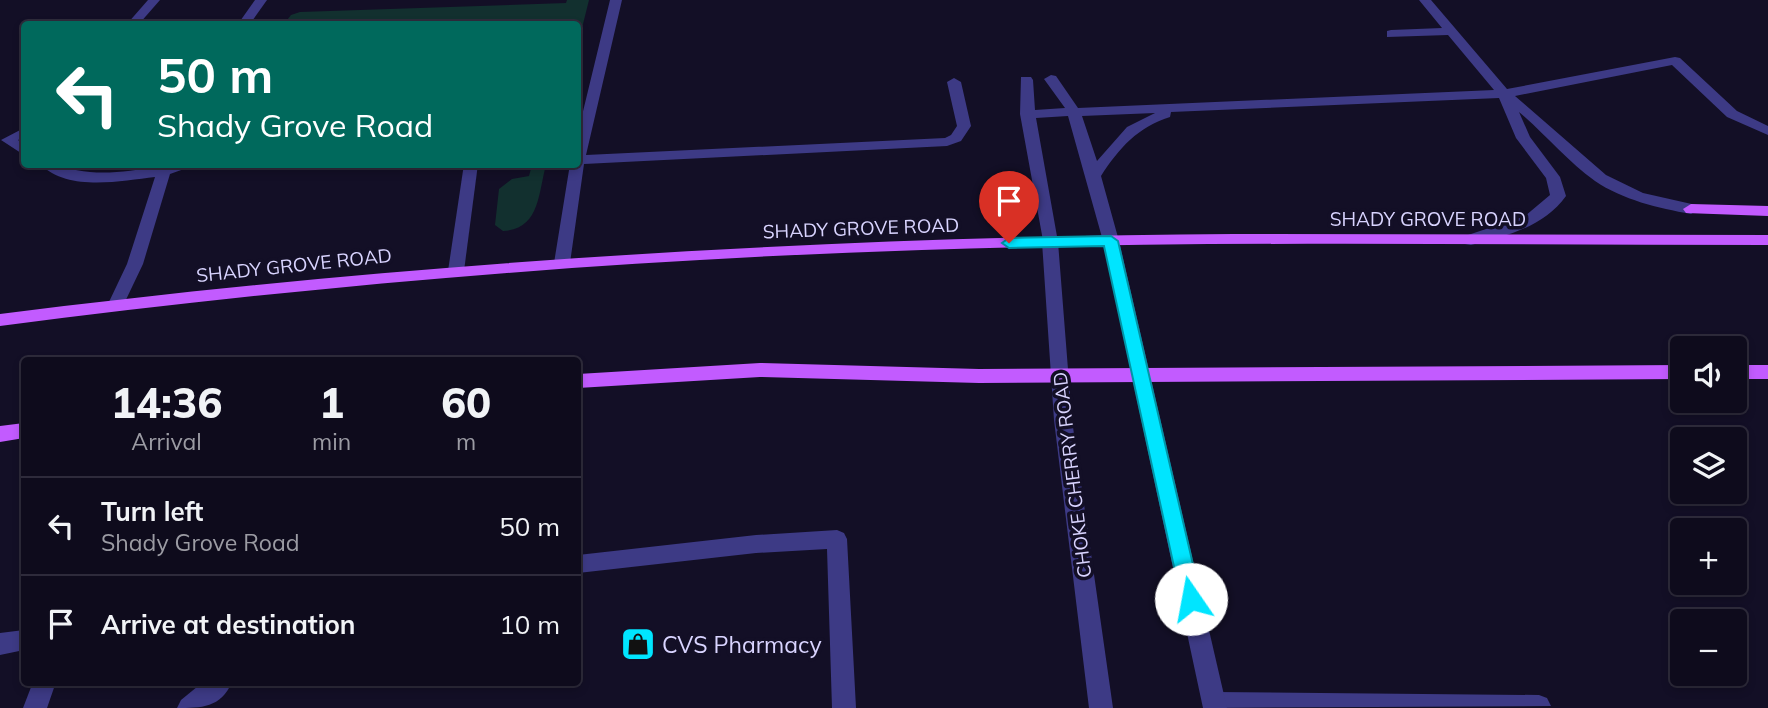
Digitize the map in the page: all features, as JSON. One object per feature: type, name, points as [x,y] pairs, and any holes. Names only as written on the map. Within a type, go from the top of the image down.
[{"type":"main road","points":[[1691,209],[1768,211]]},
{"type":"main road","name":"SHADY GROVE ROAD","points":[[0,320],[116,304],[562,263],[1050,242],[1768,240]]},
{"type":"main road","points":[[581,381],[760,370],[979,376],[1670,372]]},
{"type":"main road","points":[[1747,372],[1768,372]]},
{"type":"main road","points":[[0,434],[21,431]]},
{"type":"street","points":[[136,21],[154,0]]},
{"type":"street","points":[[246,21],[261,0]]},
{"type":"street","points":[[581,144],[616,0]]},
{"type":"street","points":[[1425,0],[1504,94],[1527,110],[1590,170],[1609,183],[1649,201],[1691,209]]},
{"type":"street","points":[[1391,34],[1451,31]]},
{"type":"street","points":[[1027,114],[1504,94],[1675,61],[1732,114],[1768,131]]},
{"type":"street","points":[[1051,79],[1074,112],[1094,176],[1215,705],[1539,706]]},
{"type":"street","name":"CHOKE CHERRY ROAD","points":[[1026,80],[1027,114],[1045,196],[1059,375],[1101,708]]},
{"type":"street","points":[[581,161],[947,142],[956,138],[964,126],[954,82]]},
{"type":"street","points":[[1471,240],[1540,215],[1550,208],[1558,196],[1553,177],[1523,138],[1504,94]]},
{"type":"street","points":[[1094,176],[1110,150],[1134,127],[1156,117],[1193,108]]},
{"type":"street","points":[[4,142],[21,134]]},
{"type":"street","points":[[4,142],[21,150]]},
{"type":"street","points":[[55,168],[69,175],[85,177],[165,168],[135,264],[116,304]]},
{"type":"street","points":[[456,271],[470,168]]},
{"type":"street","points":[[562,263],[576,168]]},
{"type":"street","points":[[581,564],[756,544],[837,538],[844,708]]},
{"type":"street","points":[[0,644],[21,640]]},
{"type":"street","points":[[35,708],[43,686]]},
{"type":"street","points":[[188,708],[216,686]]},
{"type":"green space","points":[[567,0],[589,0],[581,32],[581,21],[560,20],[286,21],[291,15],[300,12],[566,3]]},
{"type":"green space","points":[[531,168],[545,168],[539,198],[531,217],[515,229],[503,231],[495,225],[499,189],[512,179],[529,176]]},
{"type":"place","name":"CVS Pharmacy","points":[[638,644]]},
{"type":"route","points":[[1009,243],[1111,241],[1191,599]]}]
